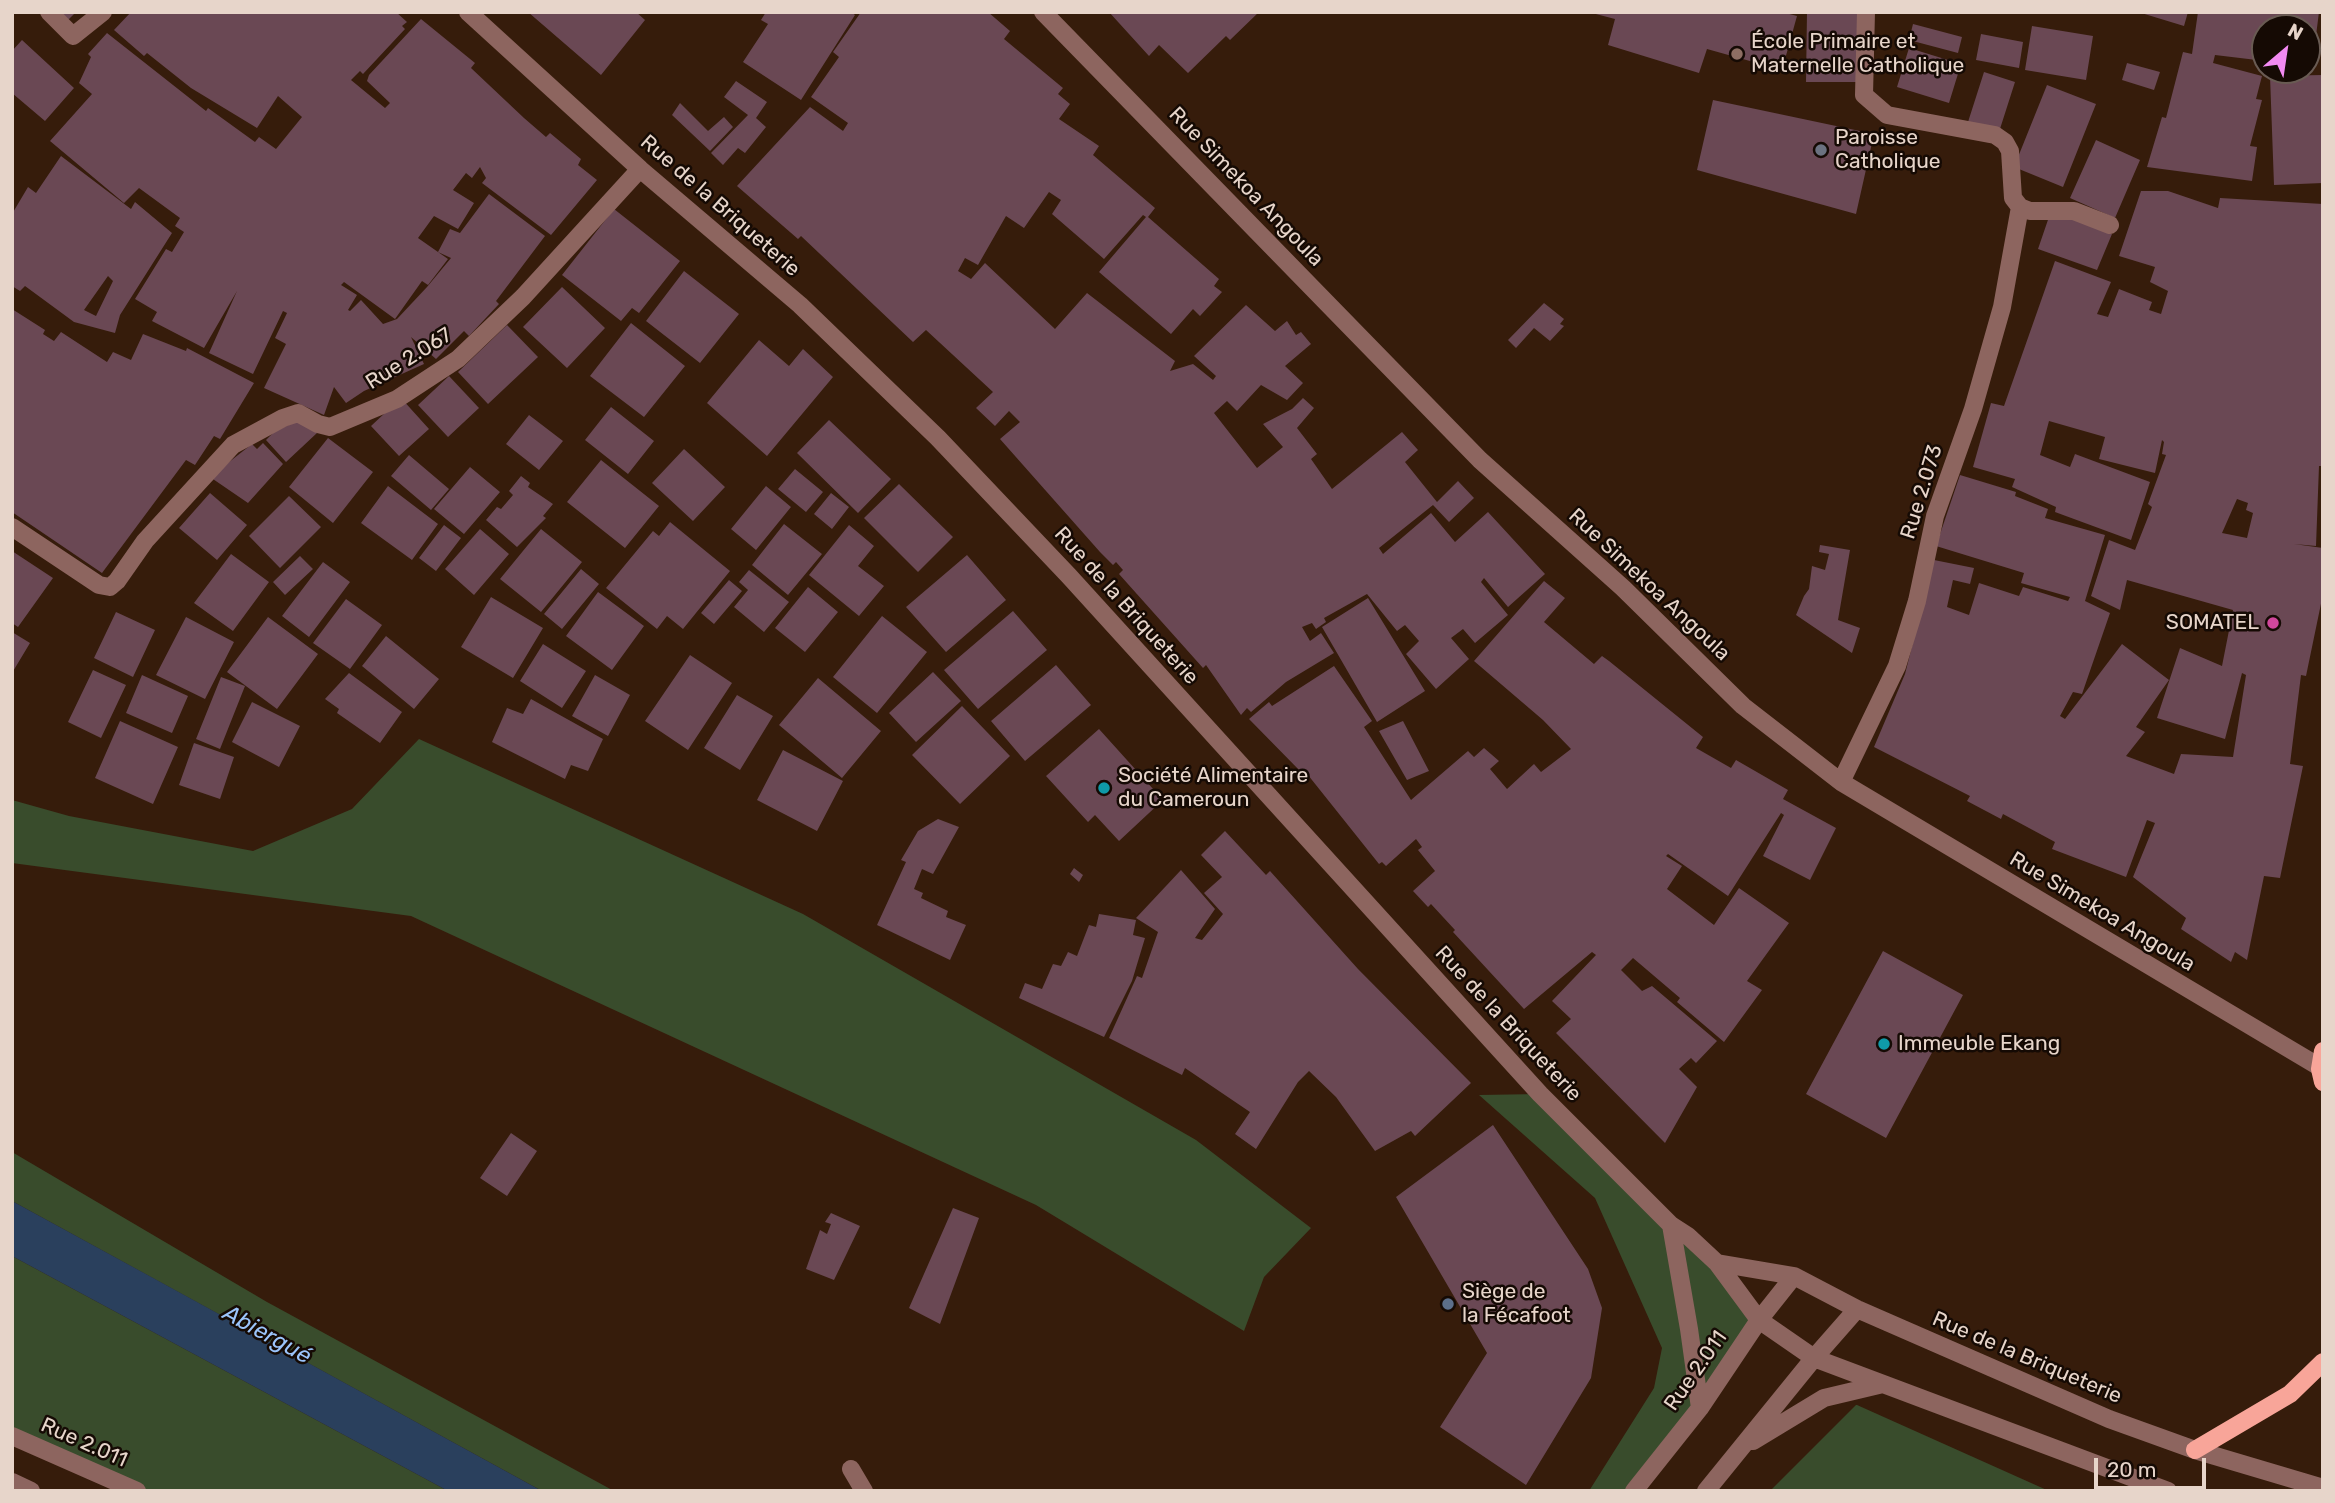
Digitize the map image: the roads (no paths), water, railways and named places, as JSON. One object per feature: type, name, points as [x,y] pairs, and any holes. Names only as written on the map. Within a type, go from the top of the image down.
[{"type":"main road","points":[[2195,1450],[2290,1394],[2323,1362]]},
{"type":"street","points":[[49,12],[73,36],[103,12]]},
{"type":"street","name":"Rue de la Briqueterie","points":[[468,12],[640,169],[800,305],[938,438],[1069,576],[1540,1094],[1671,1225],[1688,1236],[1717,1263],[1759,1320],[1814,1358],[2168,1491]]},
{"type":"street","name":"Rue Simekoa Angoula","points":[[1043,12],[1479,460],[1623,589],[1743,706],[1841,782],[2322,1068]]},
{"type":"street","points":[[1866,12],[1864,95],[1887,115],[1995,135],[2006,142],[2010,151],[2013,198],[2020,207],[2030,211],[2074,211],[2110,225]]},
{"type":"street","name":"Rue 2.067","points":[[12,527],[99,584],[110,587],[145,541],[233,445],[283,418],[298,414],[330,427],[397,399],[458,359],[523,297],[640,169]]},
{"type":"street","name":"Rue 2.073","points":[[1841,782],[1897,666],[1917,601],[1935,516],[1973,410],[2002,307],[2020,207]]},
{"type":"street","points":[[1671,1225],[1700,1408]]},
{"type":"street","name":"Rue de la Briqueterie","points":[[1717,1263],[1794,1276],[1857,1309],[2109,1419],[2195,1450],[2323,1488]]},
{"type":"street","name":"Rue 2.011","points":[[1634,1491],[1700,1408],[1759,1320],[1794,1276]]},
{"type":"street","points":[[1706,1491],[1857,1309]]},
{"type":"street","points":[[1741,1449],[1824,1398],[1883,1384]]},
{"type":"street","name":"Rue 2.011","points":[[12,1436],[137,1491]]},
{"type":"street","points":[[850,1469],[864,1491]]},
{"type":"street","points":[[12,1482],[31,1491]]},
{"type":"water","points":[[12,1201],[542,1491],[448,1491],[12,1256]]},
{"type":"place","name":"École Primaire et Maternelle Catholique","points":[[1737,54]]},
{"type":"place","name":"Paroisse Catholique","points":[[1821,150]]},
{"type":"place","name":"SOMATEL","points":[[2273,623]]},
{"type":"place","name":"Société Alimentaire du Cameroun","points":[[1104,788]]},
{"type":"place","name":"Immeuble Ekang","points":[[1884,1044]]},
{"type":"place","name":"Siège de la Fécafoot","points":[[1448,1304]]},
{"type":"water label","name":"Abiergué","points":[[267,1335]]}]
